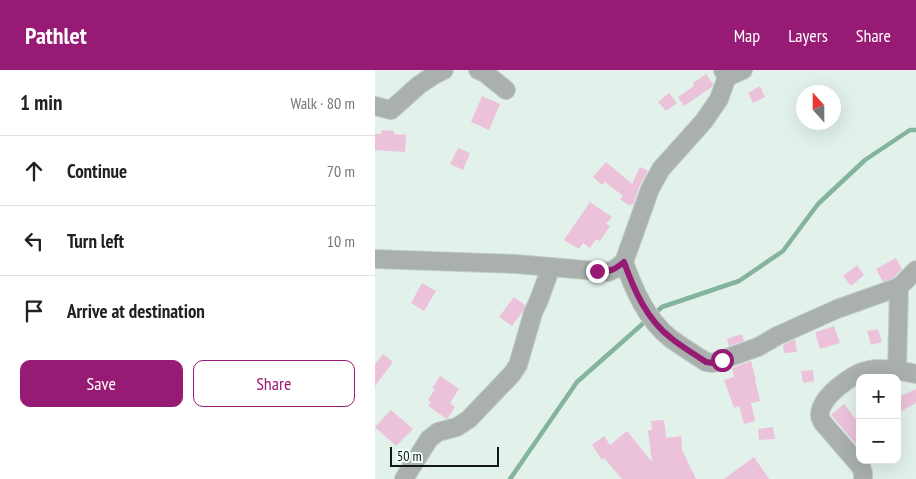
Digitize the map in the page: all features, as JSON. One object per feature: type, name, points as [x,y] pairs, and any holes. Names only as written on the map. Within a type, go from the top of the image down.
[{"type":"street","points":[[375,106],[391,110],[419,85],[444,70]]},
{"type":"street","points":[[479,70],[505,90]]},
{"type":"street","points":[[375,259],[487,263],[608,272],[615,269],[624,262],[650,189],[661,169],[704,121],[719,99],[731,72]]},
{"type":"street","points":[[624,262],[644,308],[656,324],[669,338],[709,363],[758,347],[777,336],[837,309],[899,287],[916,270]]},
{"type":"street","points":[[404,479],[429,438],[438,432],[457,427],[469,419],[519,366],[533,313],[551,267]]},
{"type":"street","points":[[897,370],[899,287]]},
{"type":"street","points":[[863,479],[861,468],[823,423],[820,416],[824,403],[833,391],[854,376],[870,370],[897,370],[916,374]]},
{"type":"building","points":[[706,74],[713,84],[712,87],[684,106],[678,97],[694,86],[693,83]]},
{"type":"building","points":[[760,86],[765,97],[753,103],[748,93]]},
{"type":"building","points":[[669,93],[677,103],[666,111],[658,102]]},
{"type":"building","points":[[482,96],[500,104],[489,130],[471,122]]},
{"type":"building","points":[[382,130],[406,135],[405,152],[375,150],[375,134],[381,134]]},
{"type":"building","points":[[458,148],[470,153],[463,170],[450,164]]},
{"type":"building","points":[[606,162],[632,184],[640,167],[648,171],[640,185],[633,205],[631,204],[630,206],[620,199],[623,196],[605,182],[602,185],[593,177]]},
{"type":"building","points":[[590,202],[612,217],[606,224],[610,226],[600,241],[596,239],[590,248],[583,243],[579,249],[564,240]]},
{"type":"building","points":[[896,258],[902,269],[893,278],[883,282],[876,269]]},
{"type":"building","points":[[857,265],[864,275],[851,286],[843,276]]},
{"type":"building","points":[[422,283],[436,291],[424,311],[411,303]]},
{"type":"building","points":[[514,297],[525,305],[512,326],[499,317]]},
{"type":"building","points":[[834,326],[840,343],[820,349],[816,332]]},
{"type":"building","points":[[878,329],[882,342],[871,345],[867,331]]},
{"type":"building","points":[[742,334],[744,341],[729,346],[727,339]]},
{"type":"building","points":[[795,339],[797,352],[784,353],[783,345]]},
{"type":"building","points":[[383,354],[393,362],[375,386],[375,364]]},
{"type":"building","points":[[751,361],[760,401],[751,403],[755,421],[744,424],[739,406],[734,408],[724,380],[734,377],[732,368]]},
{"type":"building","points":[[813,370],[814,381],[803,383],[801,371]]},
{"type":"building","points":[[440,376],[459,389],[450,403],[455,407],[447,419],[428,406],[431,402],[428,400],[435,389],[432,388]]},
{"type":"building","points":[[916,389],[916,403],[901,411],[901,396]]},
{"type":"building","points":[[844,404],[856,420],[856,444],[831,415]]},
{"type":"building","points":[[391,410],[413,429],[396,446],[375,427]]},
{"type":"building","points":[[664,420],[666,438],[681,436],[682,450],[696,479],[622,479],[604,458],[602,460],[592,445],[604,436],[610,445],[627,431],[652,462],[648,430],[652,430],[651,421]]},
{"type":"building","points":[[773,427],[775,439],[759,440],[758,429]]},
{"type":"building","points":[[754,457],[769,479],[724,479]]},
{"type":"waterway","points":[[653,315],[662,307],[739,281],[783,251],[818,204],[865,160],[910,130],[916,130]]},
{"type":"waterway","points":[[510,479],[577,382],[647,320]]},
{"type":"route","points":[[597,271],[608,272],[624,262],[644,308],[669,338],[706,362],[713,363],[722,360]]}]
